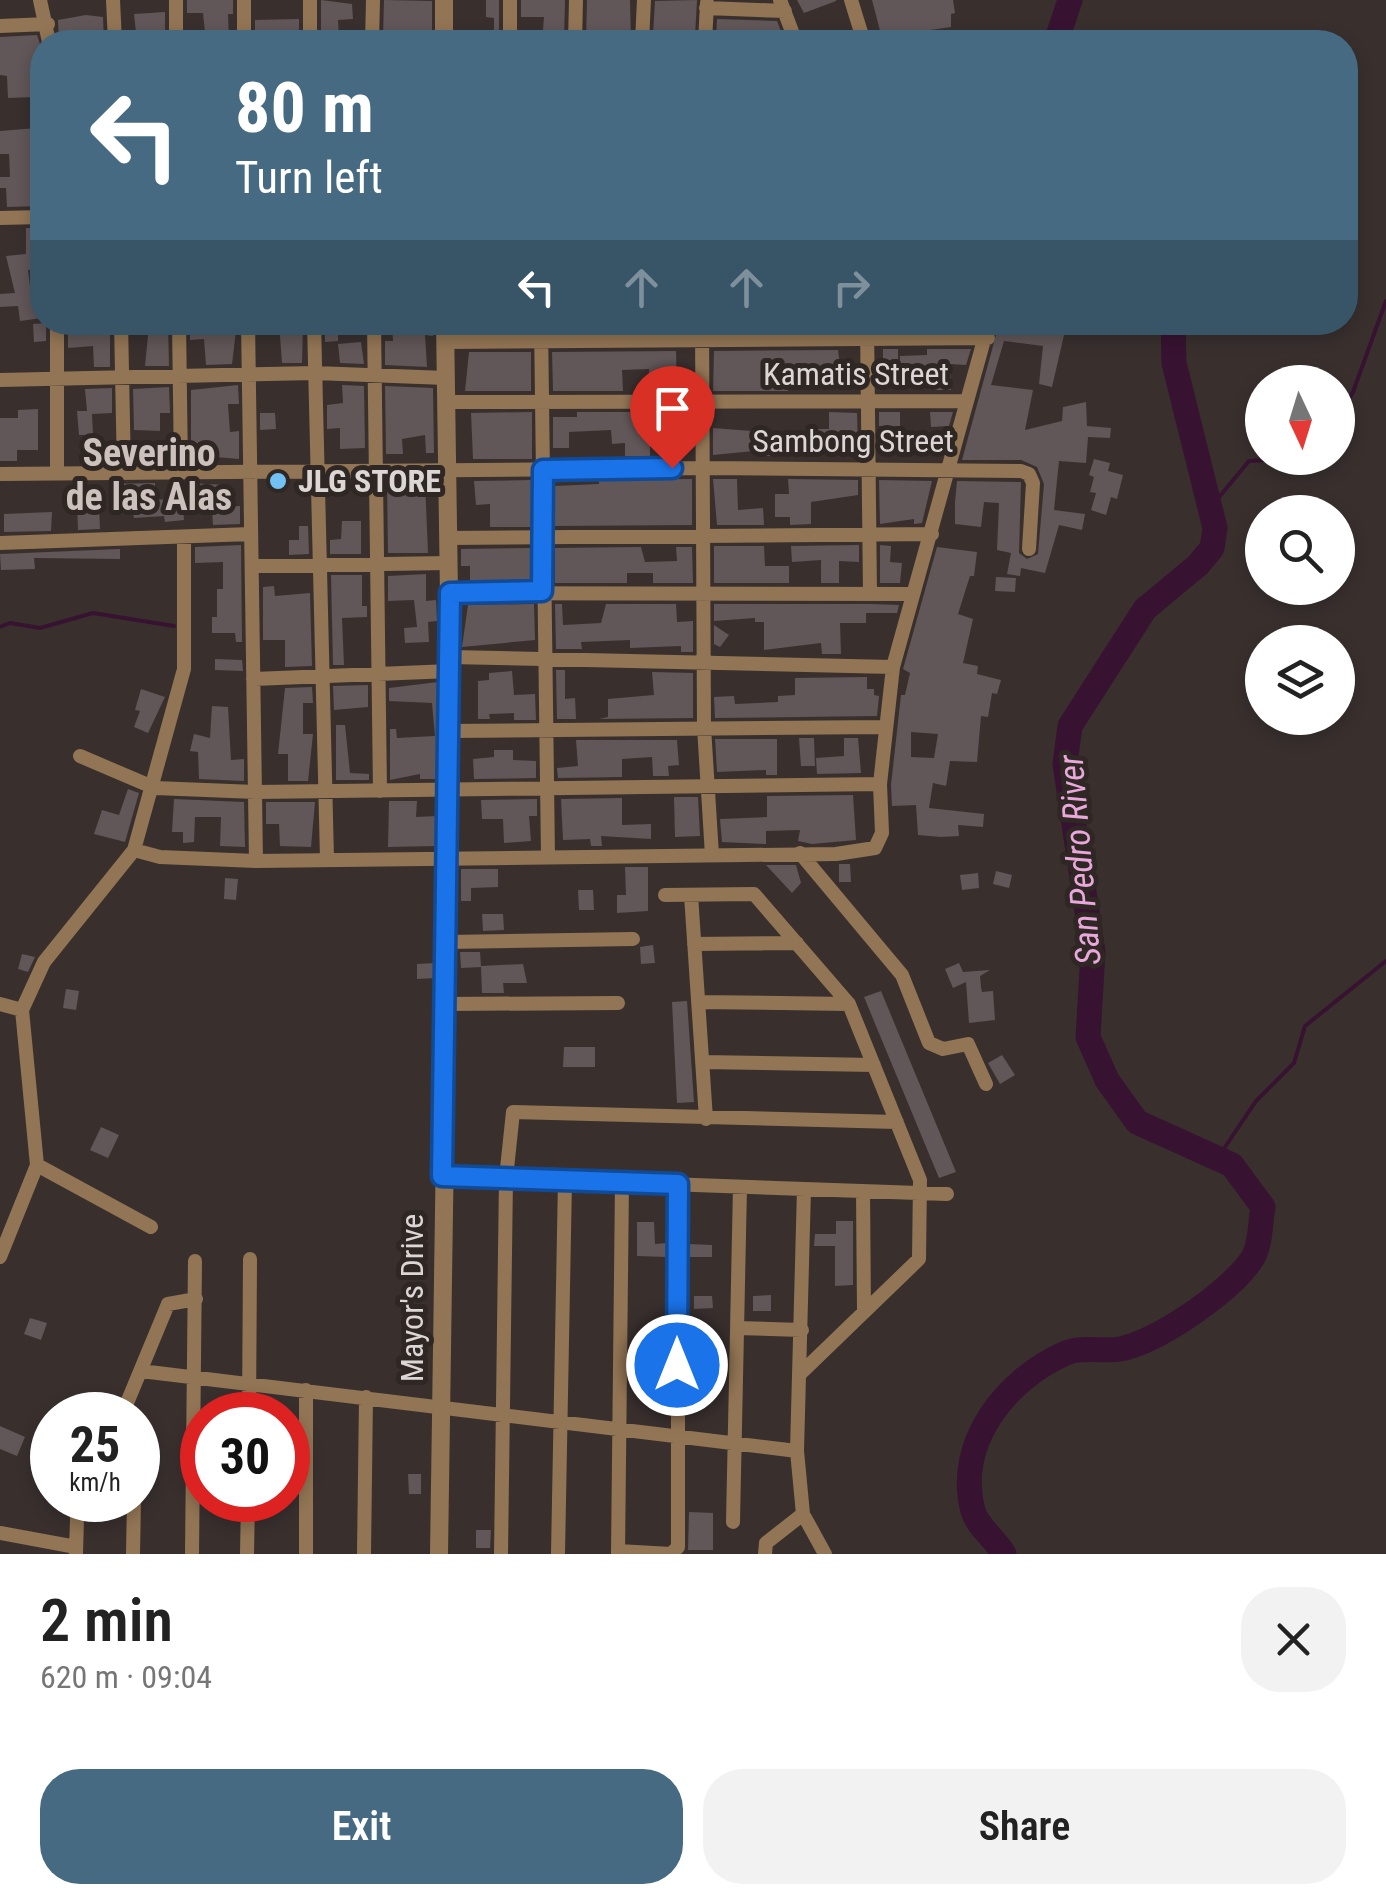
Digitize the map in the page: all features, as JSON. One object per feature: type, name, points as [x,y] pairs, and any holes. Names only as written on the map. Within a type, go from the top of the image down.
[{"type":"street","points":[[40,0],[48,30]]},
{"type":"street","points":[[112,0],[114,30]]},
{"type":"street","points":[[176,0],[176,30]]},
{"type":"street","points":[[244,0],[244,30]]},
{"type":"street","points":[[310,0],[310,30]]},
{"type":"street","points":[[372,30],[373,0]]},
{"type":"street","points":[[444,0],[444,30]]},
{"type":"street","points":[[510,0],[510,30]]},
{"type":"street","points":[[575,30],[576,0]]},
{"type":"street","points":[[643,30],[644,0]]},
{"type":"street","points":[[850,0],[860,30]]},
{"type":"street","points":[[706,30],[707,4],[782,6],[791,30]]},
{"type":"street","points":[[0,26],[48,24]]},
{"type":"street","points":[[0,218],[30,217]]},
{"type":"street","points":[[57,472],[58,335]]},
{"type":"street","points":[[121,335],[124,472]]},
{"type":"street","points":[[179,335],[181,471]]},
{"type":"street","points":[[248,335],[256,861]]},
{"type":"street","points":[[315,335],[327,859]]},
{"type":"street","points":[[374,335],[380,791]]},
{"type":"street","name":"Mayor's Drive","points":[[439,1554],[451,731],[446,335]]},
{"type":"street","points":[[542,335],[548,856]]},
{"type":"street","points":[[702,335],[707,592],[704,727],[712,855]]},
{"type":"street","points":[[868,335],[870,594]]},
{"type":"street","points":[[446,342],[868,340],[928,335]]},
{"type":"street","points":[[134,850],[160,857],[256,861],[712,855],[875,848],[882,833],[880,784],[893,667],[987,335]]},
{"type":"street","points":[[0,380],[316,373],[446,378]]},
{"type":"street","name":"Kamatis Street","points":[[446,402],[870,398],[967,401]]},
{"type":"street","name":"Sambong Street","points":[[0,474],[704,468],[949,469],[1029,474],[1033,482],[1028,548]]},
{"type":"street","points":[[0,529],[0,543],[251,534]]},
{"type":"street","points":[[449,538],[932,534]]},
{"type":"street","points":[[0,1257],[37,1165],[22,1010],[44,962],[134,850],[154,788],[187,650],[184,537]]},
{"type":"street","points":[[252,566],[449,563]]},
{"type":"street","points":[[450,593],[914,594]]},
{"type":"street","points":[[253,679],[379,674],[450,664],[544,662],[704,660],[893,667]]},
{"type":"street","points":[[451,731],[884,728]]},
{"type":"street","points":[[80,756],[154,788],[256,792],[880,784]]},
{"type":"street","points":[[800,852],[902,975],[929,1043],[942,1049],[968,1044],[986,1084]]},
{"type":"street","points":[[665,895],[754,894],[849,1004],[921,1193],[920,1258],[801,1373]]},
{"type":"street","points":[[691,895],[706,1119]]},
{"type":"street","points":[[446,942],[633,939]]},
{"type":"street","points":[[694,944],[796,944]]},
{"type":"street","points":[[698,1002],[849,1004]]},
{"type":"street","points":[[445,1004],[618,1003]]},
{"type":"street","points":[[0,1004],[22,1010]]},
{"type":"street","points":[[702,1062],[874,1065]]},
{"type":"street","points":[[501,1554],[509,1117],[520,1110],[706,1119],[897,1122]]},
{"type":"street","points":[[37,1165],[152,1227]]},
{"type":"street","points":[[442,1176],[947,1194]]},
{"type":"street","points":[[558,1554],[566,1180]]},
{"type":"street","points":[[622,1182],[618,1553],[676,1551],[678,1184]]},
{"type":"street","points":[[733,1522],[740,1186]]},
{"type":"street","points":[[804,1188],[797,1452],[803,1514],[825,1554]]},
{"type":"street","points":[[863,1191],[864,1312]]},
{"type":"street","points":[[250,1259],[250,1392]]},
{"type":"street","points":[[192,1554],[195,1261]]},
{"type":"street","points":[[132,1392],[168,1304],[196,1299]]},
{"type":"street","points":[[737,1328],[802,1330]]},
{"type":"street","points":[[138,1377],[195,1377],[797,1452]]},
{"type":"street","points":[[137,1392],[138,1377]]},
{"type":"street","points":[[306,1390],[306,1554]]},
{"type":"street","points":[[364,1554],[366,1397]]},
{"type":"street","points":[[765,1554],[766,1543],[803,1514]]},
{"type":"street","points":[[0,1533],[76,1551],[77,1522]]},
{"type":"street","points":[[134,1522],[134,1554]]},
{"type":"street","points":[[247,1554],[248,1522]]},
{"type":"building","points":[[187,0],[233,0],[229,30],[205,30],[203,13],[187,13]]},
{"type":"building","points":[[321,0],[352,4],[353,19],[338,20],[339,30],[321,30]]},
{"type":"building","points":[[384,0],[432,1],[432,30],[383,30]]},
{"type":"building","points":[[486,0],[499,0],[499,30],[494,30],[494,18],[486,17]]},
{"type":"building","points":[[521,0],[565,0],[564,30],[543,30],[544,17],[521,17]]},
{"type":"building","points":[[587,0],[630,0],[631,30],[586,30]]},
{"type":"building","points":[[697,0],[695,30],[653,30],[655,1]]},
{"type":"building","points":[[797,0],[836,0],[836,1],[804,13]]},
{"type":"building","points":[[872,0],[953,0],[951,27],[880,30]]},
{"type":"building","points":[[165,12],[165,30],[136,30],[134,14]]},
{"type":"building","points":[[86,15],[103,17],[104,30],[58,30],[58,20]]},
{"type":"building","points":[[299,19],[299,30],[255,30],[255,20]]},
{"type":"building","points":[[717,19],[777,21],[780,30],[716,30]]},
{"type":"building","points":[[30,35],[30,97],[8,98],[7,76],[0,75],[0,37]]},
{"type":"building","points":[[30,129],[30,206],[7,207],[6,188],[0,188],[0,177],[10,177],[9,154],[0,154],[0,131]]},
{"type":"building","points":[[26,228],[30,228],[30,320],[20,321],[18,306],[0,307],[0,294],[15,293],[6,256],[26,254]]},
{"type":"building","points":[[34,335],[46,335],[46,341],[34,342]]},
{"type":"building","points":[[68,335],[110,335],[110,367],[94,367],[93,346],[68,348]]},
{"type":"building","points":[[148,335],[168,335],[169,366],[145,366]]},
{"type":"building","points":[[190,335],[235,335],[232,364],[206,365],[204,339],[190,340]]},
{"type":"building","points":[[280,335],[303,335],[302,363],[282,363]]},
{"type":"building","points":[[325,335],[338,335],[338,341],[325,342]]},
{"type":"building","points":[[393,335],[425,335],[427,367],[385,365],[385,341],[393,341]]},
{"type":"building","points":[[996,335],[1064,335],[1052,387],[1039,384],[1043,346],[1004,341],[991,385],[1033,390],[1025,430],[1062,421],[1063,407],[1086,402],[1087,426],[1111,428],[1110,438],[1088,437],[1086,463],[1059,461],[1054,510],[1085,514],[1082,530],[1059,525],[1045,573],[1021,568],[1020,576],[1007,574],[1011,553],[997,550],[999,503],[984,502],[981,527],[955,524],[957,481],[1021,482],[1019,553],[1027,559],[1038,554],[1044,484],[1037,467],[1021,460],[962,460]]},
{"type":"building","points":[[361,342],[364,364],[340,363],[338,344]]},
{"type":"building","points":[[883,349],[898,349],[898,364],[883,365]]},
{"type":"building","points":[[927,349],[971,349],[966,365],[950,364],[951,390],[929,390],[927,367],[900,367],[900,356],[927,355]]},
{"type":"building","points":[[838,350],[840,366],[803,368],[802,386],[788,386],[788,391],[713,391],[714,351]]},
{"type":"building","points":[[676,351],[677,391],[650,391],[649,369],[622,370],[623,391],[553,391],[552,352]]},
{"type":"building","points":[[469,352],[531,352],[531,391],[465,391]]},
{"type":"building","points":[[238,385],[239,404],[228,404],[230,432],[239,431],[239,459],[191,455],[191,390]]},
{"type":"building","points":[[342,385],[364,386],[365,448],[340,449],[340,428],[327,429],[327,405],[343,403]]},
{"type":"building","points":[[385,386],[433,388],[434,453],[426,453],[425,435],[402,439],[403,454],[386,454]]},
{"type":"building","points":[[169,387],[170,413],[160,413],[160,431],[134,430],[133,389]]},
{"type":"building","points":[[112,388],[112,413],[92,414],[93,435],[79,435],[77,411],[87,411],[85,389]]},
{"type":"building","points":[[38,409],[38,450],[17,450],[17,461],[0,461],[0,418],[18,418],[18,410]]},
{"type":"building","points":[[532,412],[532,459],[473,459],[471,413]]},
{"type":"building","points":[[577,412],[692,412],[692,424],[668,423],[668,446],[650,446],[650,456],[625,456],[625,443],[612,444],[611,430],[569,432],[569,448],[553,448],[553,417],[577,417]]},
{"type":"building","points":[[829,412],[857,413],[858,454],[789,449],[789,456],[764,456],[764,450],[713,455],[713,428],[813,436],[813,429],[829,429]]},
{"type":"building","points":[[879,412],[900,412],[900,426],[879,426]]},
{"type":"building","points":[[930,412],[953,412],[949,426],[931,427]]},
{"type":"building","points":[[260,413],[275,413],[276,429],[260,430]]},
{"type":"building","points":[[926,437],[939,437],[939,455],[926,455]]},
{"type":"building","points":[[1094,459],[1110,463],[1108,471],[1123,475],[1117,499],[1111,497],[1106,515],[1091,510],[1096,493],[1090,492],[1094,477],[1089,475]]},
{"type":"building","points":[[692,479],[692,525],[554,526],[554,486],[599,484],[599,480]]},
{"type":"building","points":[[713,479],[737,479],[738,510],[763,508],[764,525],[717,525]]},
{"type":"building","points":[[788,479],[858,480],[858,495],[811,502],[811,524],[790,525],[790,517],[775,517],[775,494],[789,494]]},
{"type":"building","points":[[532,480],[533,527],[490,527],[490,504],[476,505],[474,481]]},
{"type":"building","points":[[879,480],[932,481],[922,523],[914,524],[914,519],[880,524]]},
{"type":"building","points":[[387,481],[425,481],[428,553],[388,553]]},
{"type":"building","points":[[155,483],[155,500],[182,498],[182,490],[190,489],[190,483],[224,485],[224,507],[240,506],[240,524],[213,525],[212,508],[183,509],[184,520],[165,522],[164,516],[134,518],[133,513],[110,514],[109,484]]},
{"type":"building","points":[[77,505],[99,505],[100,529],[78,530]]},
{"type":"building","points":[[52,512],[51,531],[4,532],[4,514]]},
{"type":"building","points":[[342,521],[361,521],[361,554],[330,554],[330,540],[341,539]]},
{"type":"building","points":[[299,526],[308,526],[309,554],[289,555],[289,540],[299,540]]},
{"type":"building","points":[[241,545],[242,642],[236,642],[235,633],[212,633],[212,617],[217,617],[217,589],[223,589],[223,562],[195,563],[195,547]]},
{"type":"building","points":[[859,545],[859,562],[839,561],[839,583],[821,583],[821,560],[792,562],[791,546]]},
{"type":"building","points":[[880,545],[891,546],[890,562],[902,563],[900,583],[880,583]]},
{"type":"building","points":[[714,546],[764,546],[765,566],[789,566],[789,583],[714,583]]},
{"type":"building","points":[[641,547],[645,562],[677,561],[676,547],[692,547],[693,583],[653,583],[653,573],[627,573],[627,583],[555,583],[555,548]]},
{"type":"building","points":[[937,547],[977,552],[974,576],[970,576],[958,614],[973,619],[963,663],[978,666],[977,674],[1001,680],[997,694],[992,693],[988,717],[981,716],[977,762],[950,761],[946,786],[933,783],[929,808],[984,814],[983,827],[958,825],[959,836],[918,835],[916,805],[892,806],[901,695],[905,695],[910,673],[903,669]],"holes":[[[911,732],[938,734],[934,758],[911,757]]]},
{"type":"building","points":[[533,548],[534,583],[470,582],[470,566],[461,566],[461,549]]},
{"type":"building","points":[[120,549],[120,559],[34,558],[35,569],[1,570],[0,554]]},
{"type":"building","points":[[426,574],[426,601],[436,600],[437,621],[428,622],[429,642],[405,643],[404,628],[417,627],[414,600],[388,601],[388,576]]},
{"type":"building","points":[[331,575],[362,575],[362,606],[367,606],[367,617],[342,618],[344,665],[333,665]]},
{"type":"building","points":[[996,577],[1016,578],[1015,592],[995,591]]},
{"type":"building","points":[[274,586],[275,596],[310,593],[312,666],[285,667],[285,640],[263,640],[263,587]]},
{"type":"building","points":[[534,604],[535,640],[462,647],[468,605]]},
{"type":"building","points":[[555,604],[562,604],[563,625],[601,623],[606,604],[676,604],[677,622],[693,621],[693,652],[681,652],[681,646],[630,648],[630,640],[581,642],[582,649],[556,649]]},
{"type":"building","points":[[714,604],[899,605],[897,613],[866,613],[866,623],[840,623],[841,654],[822,654],[821,643],[764,650],[764,622],[755,622],[755,618],[714,621]]},
{"type":"building","points":[[714,625],[729,635],[720,647],[714,644]]},
{"type":"building","points":[[215,659],[242,660],[243,671],[215,670]]},
{"type":"building","points":[[556,670],[565,670],[565,699],[575,698],[576,719],[557,719]]},
{"type":"building","points":[[512,671],[514,695],[535,694],[536,720],[514,720],[514,713],[489,714],[490,719],[478,719],[478,681],[489,680],[489,673]]},
{"type":"building","points":[[652,672],[693,673],[693,718],[599,719],[608,717],[608,699],[654,695]]},
{"type":"building","points":[[867,677],[867,689],[874,689],[874,695],[879,696],[877,716],[715,718],[714,697],[734,696],[735,704],[778,702],[778,696],[795,695],[795,678]]},
{"type":"building","points":[[438,682],[438,779],[420,779],[420,774],[390,780],[390,729],[396,729],[397,738],[435,736],[432,703],[389,701],[389,688]]},
{"type":"building","points":[[368,685],[368,707],[334,710],[333,686]]},
{"type":"building","points":[[312,687],[313,703],[303,703],[303,734],[313,734],[308,781],[288,781],[288,754],[278,754],[285,688]]},
{"type":"building","points":[[141,689],[165,697],[148,733],[134,727],[140,711],[135,710]]},
{"type":"building","points":[[212,706],[228,707],[231,760],[244,759],[244,781],[199,779],[198,752],[190,751],[194,734],[210,738]]},
{"type":"building","points":[[336,725],[345,725],[350,773],[369,774],[369,780],[336,780]]},
{"type":"building","points":[[799,738],[814,738],[815,766],[801,766]]},
{"type":"building","points":[[844,738],[858,738],[861,773],[817,774],[816,758],[844,756]]},
{"type":"building","points":[[715,739],[777,739],[777,775],[766,775],[766,770],[717,772]]},
{"type":"building","points":[[576,740],[677,740],[679,765],[668,766],[669,776],[653,776],[652,757],[622,759],[622,777],[558,778],[557,768],[578,766]]},
{"type":"building","points":[[494,750],[513,750],[513,760],[536,761],[536,778],[474,779],[473,759],[494,757]]},
{"type":"building","points":[[128,789],[139,793],[125,842],[94,834],[102,810],[119,815]]},
{"type":"building","points":[[853,795],[856,840],[812,844],[798,841],[800,830],[766,831],[766,844],[722,842],[720,819],[767,817],[767,796]]},
{"type":"building","points":[[674,797],[698,797],[700,836],[675,837]]},
{"type":"building","points":[[622,798],[622,825],[651,824],[651,839],[601,836],[602,846],[591,846],[590,839],[563,840],[561,799]]},
{"type":"building","points":[[174,799],[244,802],[245,847],[220,846],[221,817],[195,817],[194,842],[183,843],[183,832],[172,832]]},
{"type":"building","points":[[537,799],[537,816],[529,816],[531,841],[504,843],[503,819],[482,819],[481,800]]},
{"type":"building","points":[[389,801],[417,801],[416,817],[437,816],[437,846],[388,847]]},
{"type":"building","points":[[266,802],[315,802],[311,847],[280,846],[279,824],[266,824]]},
{"type":"building","points":[[839,864],[850,864],[851,882],[839,882]]},
{"type":"building","points":[[766,865],[796,865],[801,883],[792,893]]},
{"type":"building","points":[[625,867],[648,867],[648,911],[617,913],[617,895],[626,895]]},
{"type":"building","points":[[461,869],[498,869],[498,887],[471,888],[471,901],[461,901]]},
{"type":"building","points":[[996,871],[1012,875],[1009,888],[993,884]]},
{"type":"building","points":[[978,873],[979,888],[962,890],[960,875]]},
{"type":"building","points":[[225,878],[238,879],[236,900],[224,899]]},
{"type":"building","points":[[578,890],[593,890],[594,910],[579,910]]},
{"type":"building","points":[[482,914],[503,914],[504,930],[483,931]]},
{"type":"building","points":[[653,945],[655,963],[641,964],[640,947]]},
{"type":"building","points":[[460,952],[480,952],[481,966],[523,964],[527,983],[503,983],[504,993],[482,993],[481,967],[461,968]]},
{"type":"building","points":[[22,954],[35,957],[28,972],[18,969]]},
{"type":"building","points":[[435,963],[435,978],[417,979],[417,964]]},
{"type":"building","points":[[959,963],[963,972],[990,970],[980,976],[981,987],[982,992],[993,991],[995,1020],[969,1023],[966,982],[953,988],[945,969]]},
{"type":"building","points":[[66,989],[79,991],[76,1010],[63,1008]]},
{"type":"building","points":[[881,991],[956,1172],[939,1178],[864,997]]},
{"type":"building","points":[[687,1001],[694,1102],[677,1103],[672,1002]]},
{"type":"building","points":[[564,1047],[595,1047],[595,1067],[563,1067]]},
{"type":"building","points":[[1002,1055],[1015,1075],[1000,1084],[988,1063]]},
{"type":"building","points":[[101,1127],[119,1135],[108,1158],[90,1150]]},
{"type":"building","points":[[836,1221],[853,1221],[853,1285],[835,1286],[835,1246],[814,1246],[815,1234],[836,1234]]},
{"type":"building","points":[[637,1222],[654,1222],[655,1244],[667,1243],[667,1257],[637,1256]]},
{"type":"building","points":[[689,1244],[712,1245],[712,1257],[689,1257]]},
{"type":"building","points":[[771,1295],[771,1311],[753,1311],[753,1296]]},
{"type":"building","points":[[694,1296],[712,1296],[713,1308],[694,1309]]},
{"type":"building","points":[[30,1318],[47,1323],[41,1340],[24,1334]]},
{"type":"building","points":[[691,1330],[712,1331],[712,1360],[691,1359]]},
{"type":"building","points":[[658,1376],[667,1376],[667,1396],[657,1396]]},
{"type":"building","points":[[0,1426],[25,1437],[17,1456],[0,1449]]},
{"type":"building","points":[[408,1474],[421,1474],[421,1494],[409,1494]]},
{"type":"building","points":[[689,1512],[713,1513],[713,1550],[688,1550]]},
{"type":"building","points":[[476,1530],[491,1530],[490,1548],[476,1548]]},
{"type":"waterway","name":"San Pedro River","points":[[1060,30],[1070,0]]},
{"type":"waterway","points":[[1355,386],[1386,301]]},
{"type":"waterway","name":"San Pedro River","points":[[1004,1554],[975,1517],[969,1486],[979,1438],[1005,1396],[1044,1364],[1066,1353],[1120,1349],[1173,1326],[1242,1272],[1255,1254],[1260,1234],[1263,1207],[1232,1165],[1137,1122],[1107,1080],[1088,1037],[1093,952],[1065,764],[1070,726],[1145,609],[1198,565],[1212,548],[1215,528],[1174,363],[1173,335]]},
{"type":"waterway","points":[[1210,508],[1245,466]]},
{"type":"waterway","points":[[0,627],[10,623],[40,628],[93,613],[174,626]]},
{"type":"waterway","points":[[1217,1159],[1256,1101],[1294,1063],[1305,1026],[1386,961]]},
{"type":"place","name":"JLG STORE","points":[[278,481]]},
{"type":"district","name":"Severino de las Alas","points":[[149,475]]},
{"type":"route","points":[[672,468],[543,470],[542,591],[450,593],[442,1176],[678,1184],[677,1365]]}]
